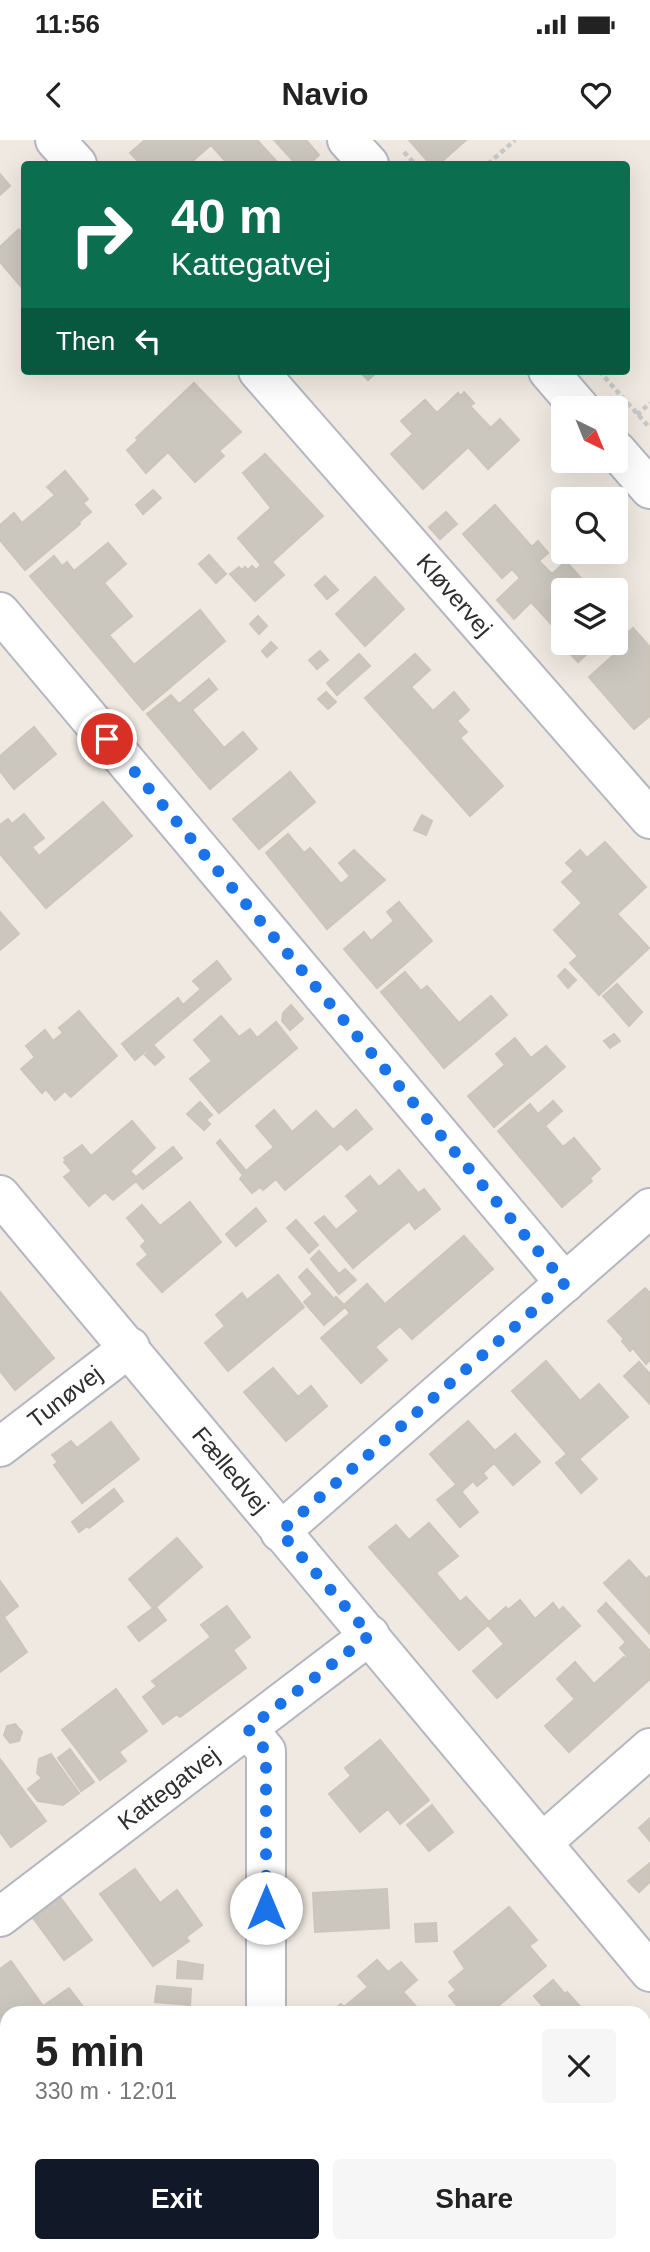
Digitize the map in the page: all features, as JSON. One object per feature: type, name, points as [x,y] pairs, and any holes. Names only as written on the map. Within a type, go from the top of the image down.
[{"type":"street","points":[[55,140],[74,161]]},
{"type":"street","points":[[347,140],[366,161]]},
{"type":"street","name":"Kløvervej","points":[[262,375],[650,819]]},
{"type":"street","points":[[551,375],[570,396]]},
{"type":"street","points":[[628,464],[650,489]]},
{"type":"street","points":[[0,612],[565,1283]]},
{"type":"street","name":"Fælledvej","points":[[0,1195],[130,1347],[280,1532],[370,1635],[650,1972]]},
{"type":"street","points":[[280,1532],[650,1208]]},
{"type":"street","name":"Tunøvej","points":[[0,1447],[130,1347]]},
{"type":"street","name":"Kattegatvej","points":[[0,1917],[370,1635]]},
{"type":"street","points":[[248,1729],[266,1751],[266,2006]]},
{"type":"street","points":[[543,1842],[650,1748]]},
{"type":"path","points":[[491,161],[515,140]]},
{"type":"path","points":[[603,375],[650,428]]},
{"type":"building","points":[[145,140],[257,140],[276,161],[225,161],[211,145],[192,161],[138,161],[130,153]]},
{"type":"building","points":[[274,140],[306,140],[319,155],[312,161],[293,161]]},
{"type":"building","points":[[409,140],[466,140],[442,161],[427,161]]},
{"type":"building","points":[[0,174],[10,186],[0,195]]},
{"type":"building","points":[[19,229],[21,286],[0,262],[0,247]]},
{"type":"building","points":[[194,383],[241,432],[219,451],[224,456],[195,482],[168,452],[146,473],[127,450],[138,440],[136,438]]},
{"type":"building","points":[[464,392],[474,403],[470,406],[490,427],[423,489],[391,454],[413,434],[401,421],[425,400],[437,413],[458,393],[461,396]]},
{"type":"building","points":[[500,419],[519,440],[488,469],[469,448]]},
{"type":"building","points":[[265,454],[323,516],[272,562],[284,575],[255,601],[230,574],[239,567],[248,570],[252,566],[256,570],[261,565],[238,538],[271,508],[243,473]]},
{"type":"building","points":[[65,471],[88,499],[83,503],[91,512],[25,570],[0,540],[0,525],[14,513],[22,523],[55,495],[47,487]]},
{"type":"building","points":[[153,490],[161,498],[143,514],[136,505]]},
{"type":"building","points":[[495,505],[532,547],[538,541],[548,553],[539,561],[552,574],[563,564],[569,564],[581,578],[551,578],[551,624],[531,602],[514,619],[497,600],[520,578],[512,569],[502,578],[463,534]]},
{"type":"building","points":[[446,512],[457,524],[440,539],[429,527]]},
{"type":"building","points":[[108,543],[126,564],[104,583],[132,616],[109,635],[134,665],[200,610],[225,641],[143,710],[30,576],[54,556],[62,566],[67,562],[74,571]]},
{"type":"building","points":[[209,555],[226,574],[216,583],[199,564]]},
{"type":"building","points":[[325,576],[338,590],[327,599],[315,585]]},
{"type":"building","points":[[375,577],[404,609],[365,646],[336,614]]},
{"type":"building","points":[[258,616],[267,626],[259,634],[250,624]]},
{"type":"building","points":[[633,628],[650,647],[650,716],[634,729],[589,677],[614,655],[628,655],[628,632]]},
{"type":"building","points":[[271,642],[277,648],[267,657],[262,651]]},
{"type":"building","points":[[320,651],[328,660],[317,669],[309,660]]},
{"type":"building","points":[[359,654],[370,666],[337,695],[327,683]]},
{"type":"building","points":[[415,654],[430,670],[411,687],[433,711],[454,692],[469,710],[457,721],[467,732],[460,738],[503,786],[470,816],[365,698]]},
{"type":"building","points":[[571,655],[586,655],[578,662]]},
{"type":"building","points":[[209,679],[217,689],[192,710],[224,748],[243,732],[257,749],[210,789],[147,714],[171,695],[179,704]]},
{"type":"building","points":[[326,692],[336,702],[328,709],[318,699]]},
{"type":"building","points":[[34,727],[56,754],[14,789],[0,771],[0,756]]},
{"type":"building","points":[[290,772],[315,802],[259,849],[233,819]]},
{"type":"building","points":[[103,802],[132,836],[46,908],[0,854],[0,825],[8,819],[12,824],[24,814],[44,838],[32,847],[39,856]]},
{"type":"building","points":[[422,815],[432,821],[426,835],[414,830]]},
{"type":"building","points":[[288,834],[304,853],[310,848],[341,884],[350,876],[339,863],[354,850],[385,880],[327,929],[266,853]]},
{"type":"building","points":[[605,842],[646,887],[617,914],[649,948],[599,995],[570,963],[578,956],[554,930],[582,903],[562,882],[574,871],[566,863],[580,850],[587,858]]},
{"type":"building","points":[[399,902],[432,941],[377,988],[344,949],[364,932],[371,941],[394,921],[387,912]]},
{"type":"building","points":[[0,912],[19,934],[0,950]]},
{"type":"building","points":[[217,961],[231,979],[135,1060],[122,1044],[178,998],[183,1005],[201,989],[193,981]]},
{"type":"building","points":[[565,969],[576,980],[568,988],[558,976]]},
{"type":"building","points":[[405,972],[421,991],[427,986],[459,1023],[491,996],[507,1015],[444,1068],[381,992]]},
{"type":"building","points":[[617,984],[642,1012],[629,1026],[603,996]]},
{"type":"building","points":[[291,1005],[303,1019],[290,1030],[282,1021],[283,1013]]},
{"type":"building","points":[[79,1011],[117,1056],[71,1097],[65,1091],[55,1100],[46,1089],[42,1093],[21,1069],[35,1057],[26,1046],[45,1030],[53,1041],[63,1033],[59,1028]]},
{"type":"building","points":[[221,1016],[239,1037],[250,1029],[257,1038],[276,1022],[297,1048],[219,1113],[190,1079],[212,1061],[194,1040]]},
{"type":"building","points":[[614,1034],[620,1041],[610,1048],[604,1041]]},
{"type":"building","points":[[515,1038],[531,1058],[546,1046],[565,1067],[494,1127],[468,1096],[505,1065],[496,1054]]},
{"type":"building","points":[[154,1046],[164,1057],[155,1065],[145,1055]]},
{"type":"building","points":[[553,1101],[562,1111],[545,1126],[563,1147],[574,1138],[600,1169],[590,1178],[592,1181],[562,1207],[498,1131],[530,1104],[538,1114]]},
{"type":"building","points":[[200,1102],[212,1115],[206,1120],[210,1124],[204,1130],[187,1114]]},
{"type":"building","points":[[274,1110],[292,1132],[316,1111],[333,1130],[356,1110],[372,1129],[347,1150],[341,1143],[285,1190],[276,1179],[263,1190],[260,1187],[252,1193],[240,1179],[243,1175],[217,1143],[220,1140],[246,1171],[274,1147],[256,1126]]},
{"type":"building","points":[[132,1121],[155,1148],[130,1171],[136,1177],[173,1147],[182,1158],[143,1189],[136,1181],[113,1200],[105,1192],[89,1206],[64,1177],[72,1171],[64,1158],[82,1145],[91,1156]]},
{"type":"building","points":[[399,1170],[418,1193],[424,1189],[440,1209],[415,1229],[409,1221],[353,1268],[315,1223],[324,1216],[336,1230],[359,1211],[346,1196],[370,1176],[379,1187]]},
{"type":"building","points":[[190,1202],[221,1242],[162,1292],[137,1264],[148,1255],[141,1246],[146,1241],[127,1218],[142,1205],[160,1226]]},
{"type":"building","points":[[256,1208],[266,1221],[236,1246],[226,1234]]},
{"type":"building","points":[[296,1220],[318,1245],[309,1253],[287,1228]]},
{"type":"building","points":[[464,1236],[493,1269],[412,1339],[400,1326],[375,1347],[387,1360],[361,1383],[321,1338],[350,1313],[345,1307],[324,1325],[304,1302],[313,1294],[299,1277],[307,1269],[334,1299],[336,1297],[344,1305],[367,1284],[385,1304]]},
{"type":"building","points":[[319,1251],[339,1274],[345,1269],[356,1280],[339,1294],[311,1259]]},
{"type":"building","points":[[278,1275],[304,1307],[228,1371],[205,1343],[225,1326],[216,1315],[242,1293],[247,1300]]},
{"type":"building","points":[[645,1288],[650,1293],[650,1360],[646,1364],[633,1348],[630,1351],[622,1341],[624,1339],[608,1321]]},
{"type":"building","points":[[0,1292],[54,1358],[15,1390],[0,1371]]},
{"type":"building","points":[[546,1361],[580,1401],[599,1384],[628,1417],[579,1459],[597,1479],[581,1493],[556,1463],[567,1454],[512,1391]]},
{"type":"building","points":[[639,1362],[650,1374],[650,1404],[624,1376]]},
{"type":"building","points":[[273,1368],[298,1397],[311,1386],[327,1406],[286,1441],[244,1392]]},
{"type":"building","points":[[468,1421],[495,1451],[515,1434],[540,1462],[513,1485],[494,1463],[483,1473],[487,1478],[477,1486],[473,1481],[462,1491],[430,1454]]},
{"type":"building","points":[[111,1422],[139,1459],[82,1503],[54,1465],[58,1462],[52,1455],[71,1441],[77,1448]]},
{"type":"building","points":[[456,1485],[478,1512],[460,1527],[437,1500]]},
{"type":"building","points":[[114,1489],[123,1501],[89,1528],[87,1526],[79,1532],[72,1522]]},
{"type":"building","points":[[429,1523],[458,1556],[436,1573],[460,1602],[466,1597],[489,1622],[506,1607],[508,1610],[520,1600],[535,1619],[553,1603],[559,1611],[563,1607],[580,1626],[497,1698],[473,1671],[504,1644],[488,1625],[459,1650],[369,1547],[396,1525],[409,1540]]},
{"type":"building","points":[[177,1538],[202,1567],[156,1607],[166,1620],[139,1641],[128,1627],[153,1608],[129,1579]]},
{"type":"building","points":[[629,1560],[646,1579],[650,1576],[650,1634],[604,1583]]},
{"type":"building","points":[[0,1581],[18,1606],[4,1617],[27,1652],[0,1672]]},
{"type":"building","points":[[606,1603],[650,1651],[650,1679],[569,1752],[545,1726],[575,1699],[557,1679],[575,1662],[594,1684],[624,1657],[628,1657],[620,1648],[626,1642],[598,1611]]},
{"type":"building","points":[[227,1606],[250,1637],[233,1650],[246,1668],[180,1717],[177,1714],[163,1724],[143,1697],[157,1686],[152,1681],[211,1637],[201,1625]]},
{"type":"building","points":[[116,1689],[147,1731],[119,1752],[126,1761],[100,1780],[62,1730]]},
{"type":"building","points":[[15,1724],[22,1732],[19,1741],[10,1743],[4,1735],[7,1726]]},
{"type":"building","points":[[380,1740],[429,1800],[400,1824],[388,1809],[360,1832],[329,1794],[351,1776],[345,1768]]},
{"type":"building","points":[[70,1749],[94,1782],[81,1791],[58,1758]]},
{"type":"building","points":[[51,1754],[79,1793],[63,1805],[38,1801],[28,1789],[42,1778],[37,1773],[39,1759]]},
{"type":"building","points":[[0,1759],[46,1821],[11,1847],[0,1832]]},
{"type":"building","points":[[432,1805],[453,1832],[429,1851],[407,1825]]},
{"type":"building","points":[[650,1818],[650,1841],[639,1828]]},
{"type":"building","points":[[650,1863],[650,1882],[639,1892],[628,1881]]},
{"type":"building","points":[[135,1869],[160,1903],[177,1890],[202,1925],[186,1937],[189,1941],[153,1966],[100,1894]]},
{"type":"building","points":[[387,1889],[389,1928],[315,1932],[313,1893]]},
{"type":"building","points":[[60,1897],[92,1940],[64,1960],[33,1918]]},
{"type":"building","points":[[509,1907],[537,1940],[529,1946],[546,1966],[498,2006],[457,2006],[449,1996],[456,1990],[449,1982],[465,1969],[454,1952]]},
{"type":"building","points":[[436,1923],[437,1941],[416,1942],[415,1924]]},
{"type":"building","points":[[377,1960],[388,1972],[401,1962],[417,1980],[403,1992],[416,2006],[345,2006],[368,1987],[358,1976]]},
{"type":"building","points":[[11,1961],[43,2006],[0,2006],[0,1969]]},
{"type":"building","points":[[178,1961],[203,1965],[202,1979],[177,1978]]},
{"type":"building","points":[[553,1980],[580,2006],[543,2006],[534,1996]]},
{"type":"building","points":[[157,1986],[191,1989],[190,2005],[155,2002]]},
{"type":"building","points":[[69,1988],[82,2006],[43,2006]]},
{"type":"route","points":[[107,739],[565,1283],[280,1532],[370,1635],[248,1729],[266,1751],[266,1908]]}]
